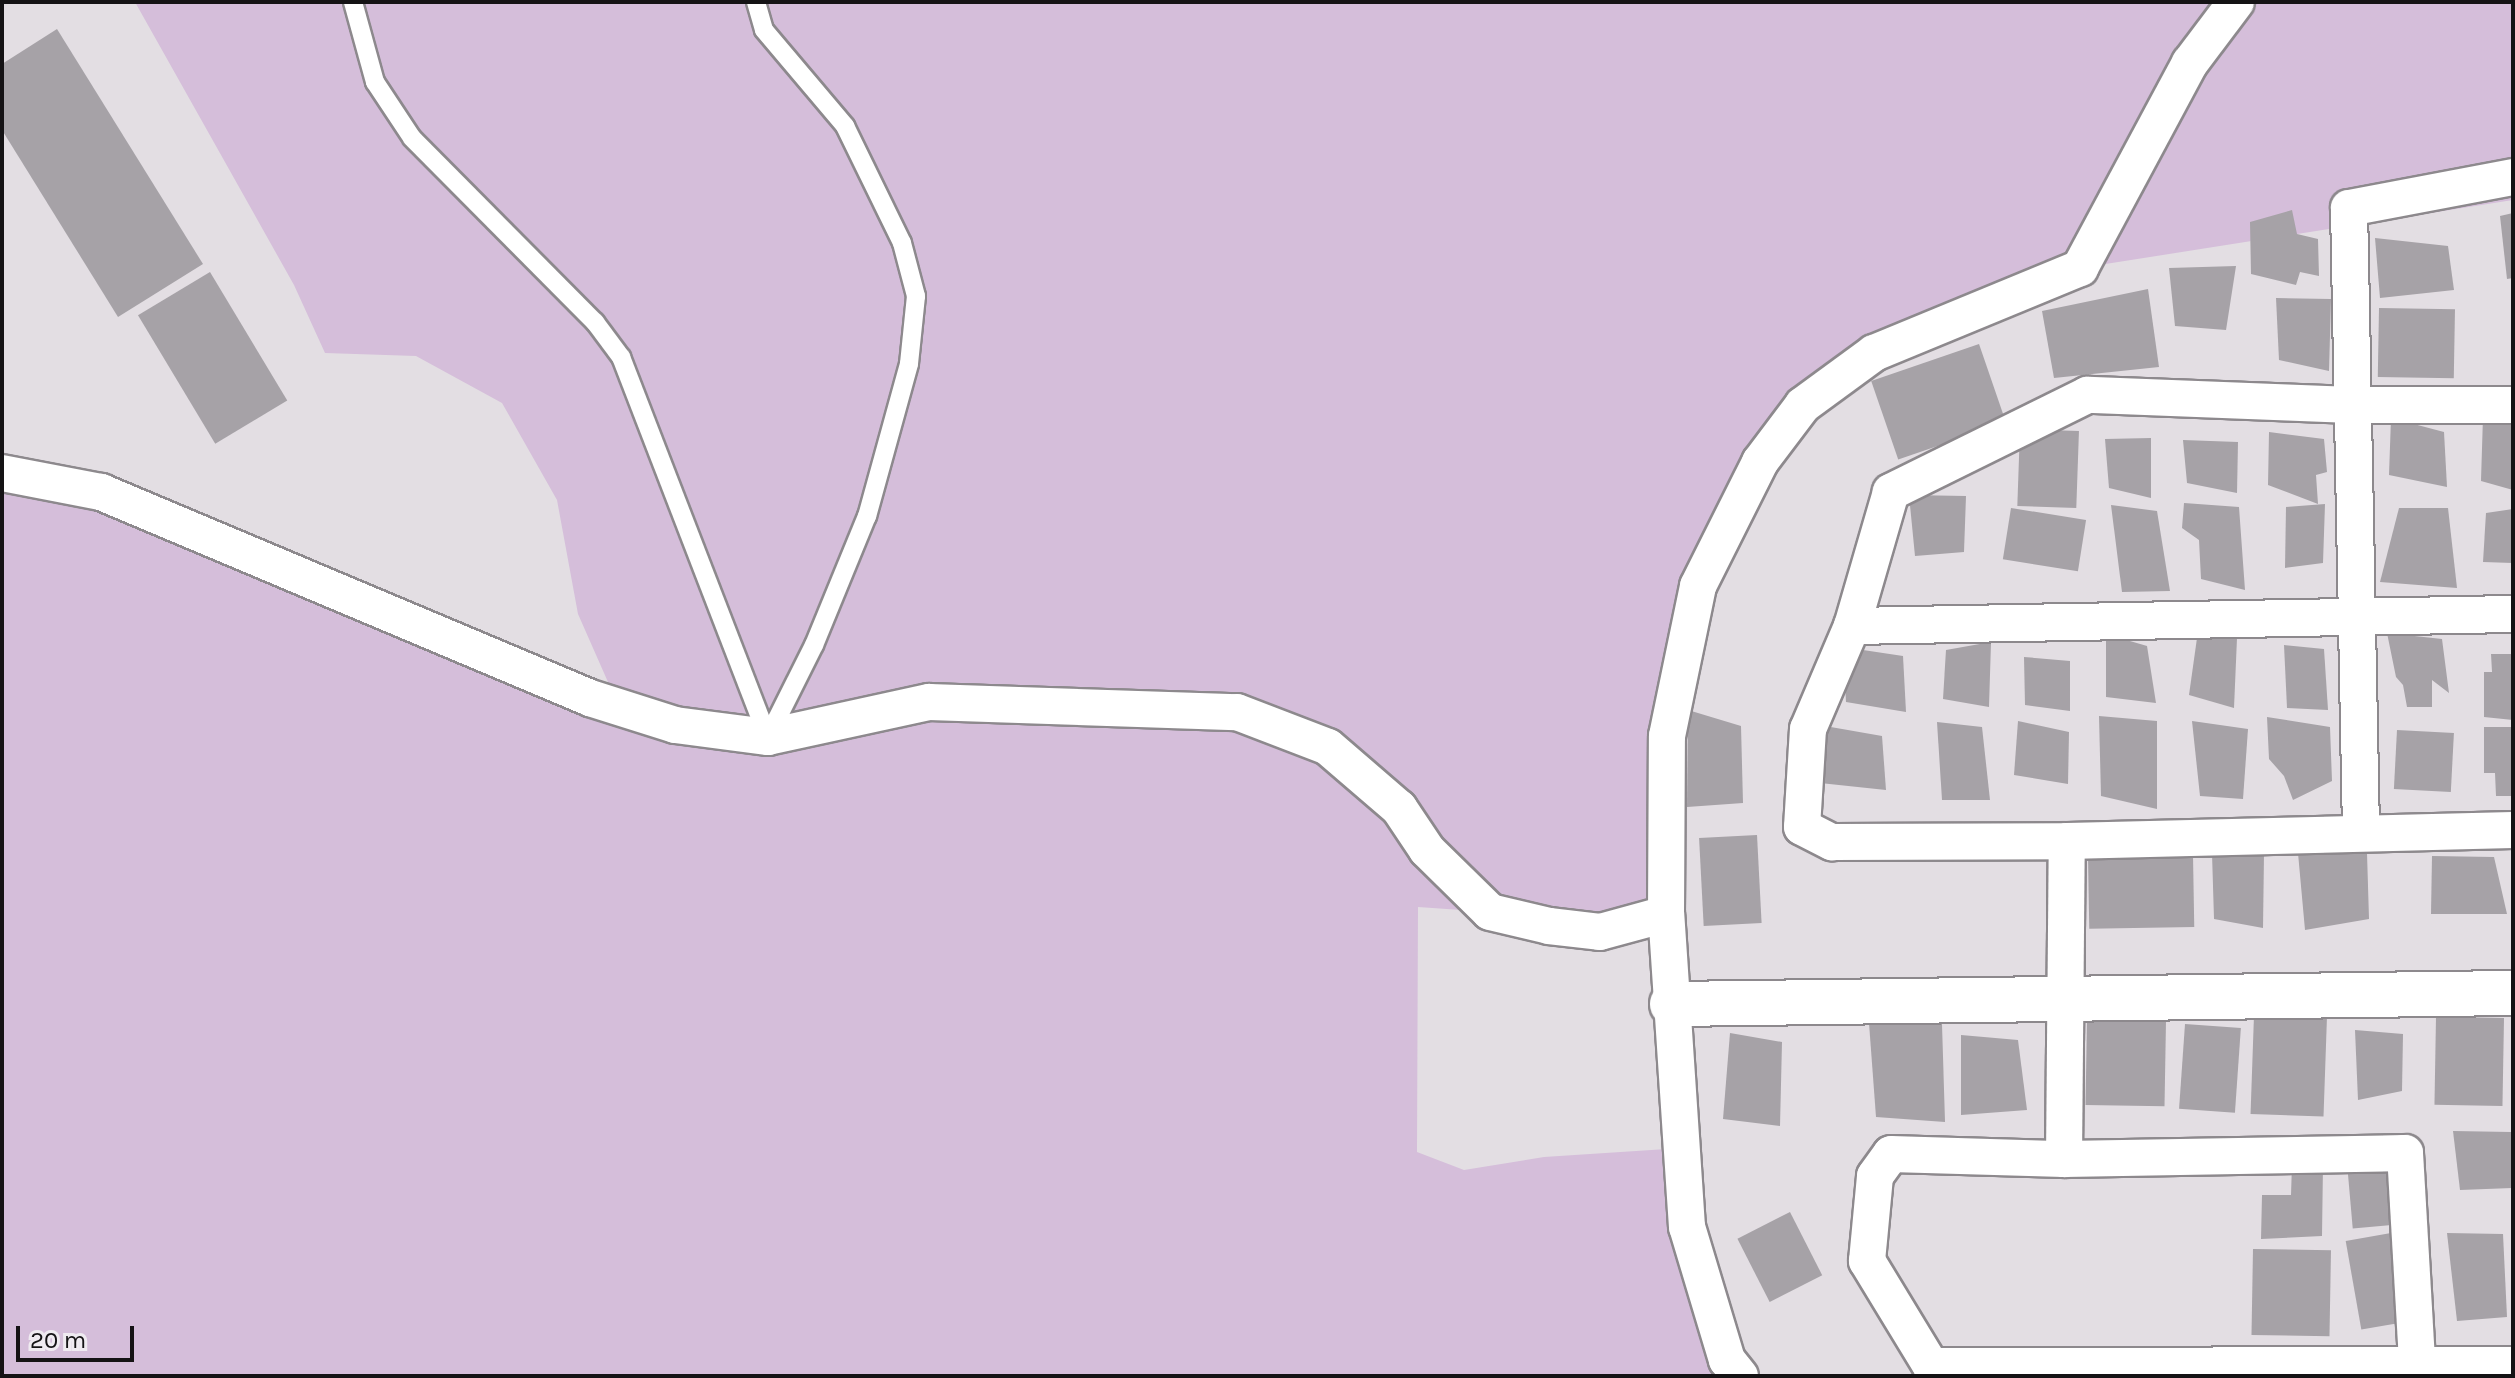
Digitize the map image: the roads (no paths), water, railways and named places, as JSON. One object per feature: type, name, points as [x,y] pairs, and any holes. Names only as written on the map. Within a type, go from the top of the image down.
[{"type":"street","points":[[1740,1376],[1727,1360],[1687,1227],[1666,914],[1667,736],[1685,635],[1698,586],[1760,462],[1803,405],[1874,353],[2080,268],[2190,63],[2236,2]]},
{"type":"street","points":[[2361,831],[2349,208],[2513,177]]},
{"type":"street","points":[[2513,405],[2352,405],[2087,395],[1891,492],[1852,626],[1808,729],[1802,827],[1832,842],[2067,841],[2361,831],[2513,830]]},
{"type":"street","points":[[2,473],[101,492],[590,698],[675,725],[768,737],[929,702],[1237,712],[1328,747],[1399,808],[1427,850],[1490,912],[1549,926],[1600,932],[1666,914]]},
{"type":"street","points":[[1852,626],[2513,614]]},
{"type":"street","points":[[2064,1159],[2067,841]]},
{"type":"street","points":[[1672,1004],[2513,993]]},
{"type":"street","points":[[2417,1364],[2405,1153],[2064,1159],[1891,1154],[1875,1176],[1867,1261],[1934,1371],[2513,1365]]},
{"type":"lane","points":[[353,2],[375,82],[412,138],[595,322],[621,357],[768,737]]},
{"type":"lane","points":[[756,2],[764,30],[845,126],[902,243],[916,296],[909,364],[867,516],[814,645],[768,737]]}]
